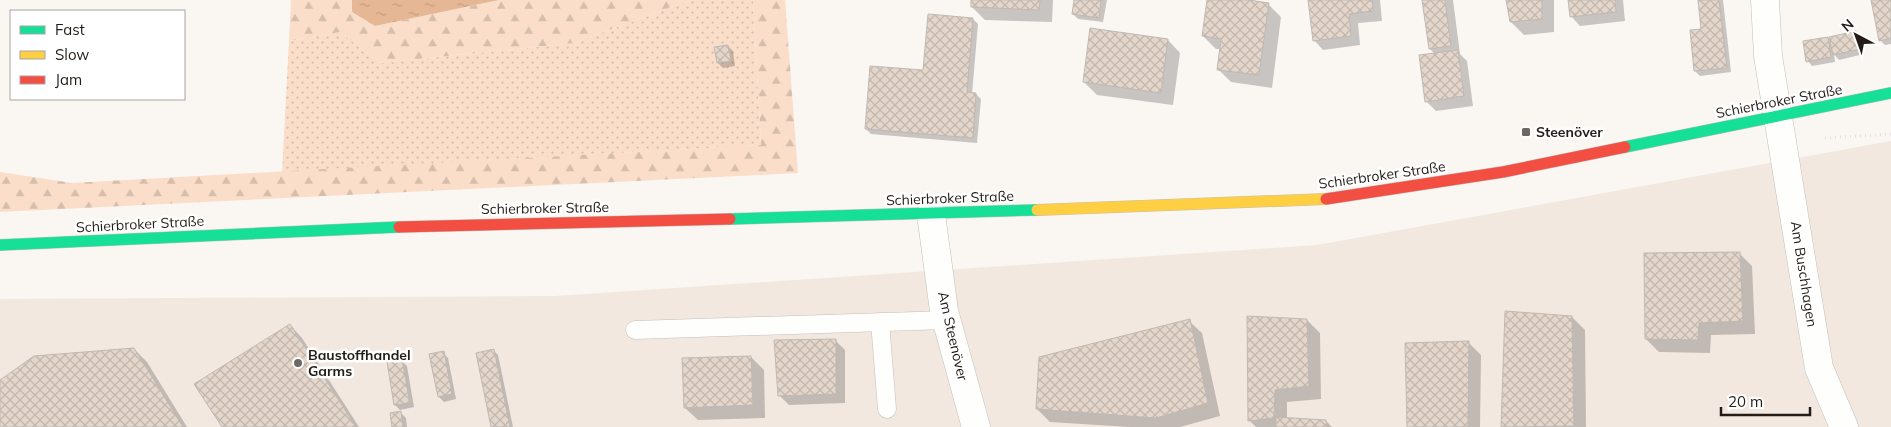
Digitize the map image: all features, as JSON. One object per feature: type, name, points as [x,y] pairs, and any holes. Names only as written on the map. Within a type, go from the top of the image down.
[{"type":"main road","name":"Schierbroker Straße","points":[[0,245],[431,226],[930,214],[1335,199],[1503,172],[1891,94]]},
{"type":"street","name":"Am Buschhagen","points":[[1765,0],[1768,56],[1820,368],[1844,427]]},
{"type":"street","name":"Am Steenöver","points":[[930,214],[947,320],[976,427]]},
{"type":"lane","points":[[635,330],[947,320]]},
{"type":"lane","points":[[880,322],[887,409]]},
{"type":"shaded area","points":[[1891,141],[1891,427],[0,427],[0,299],[555,296],[1317,245]]},
{"type":"green space","points":[[291,0],[352,0],[352,12],[375,26],[499,0],[690,0],[574,43],[380,63],[340,32],[289,41]]},
{"type":"green space","points":[[690,0],[753,0],[761,145],[282,172],[289,41],[340,32],[380,63],[574,43]]},
{"type":"green space","points":[[753,0],[785,0],[798,173],[0,212],[0,172],[72,183],[761,145]]},
{"type":"water","points":[[352,0],[499,0],[375,26],[352,12]]},
{"type":"building","points":[[971,0],[1040,0],[1039,10],[971,7]]},
{"type":"building","points":[[1074,0],[1101,0],[1099,18],[1072,14]]},
{"type":"building","points":[[1207,0],[1249,0],[1269,3],[1259,75],[1217,70],[1221,39],[1202,36]]},
{"type":"building","points":[[1308,0],[1372,0],[1373,11],[1349,14],[1351,36],[1313,41]]},
{"type":"building","points":[[1422,0],[1445,0],[1451,46],[1429,49]]},
{"type":"building","points":[[1506,0],[1542,0],[1542,19],[1510,22]]},
{"type":"building","points":[[1568,0],[1615,0],[1616,12],[1570,17]]},
{"type":"building","points":[[1698,0],[1719,0],[1727,68],[1694,71],[1690,30],[1701,29]]},
{"type":"building","points":[[1871,0],[1891,0],[1891,38],[1879,41]]},
{"type":"building","points":[[928,14],[973,18],[967,92],[976,93],[973,138],[865,129],[870,66],[923,70]]},
{"type":"building","points":[[1090,28],[1168,39],[1161,93],[1083,82]]},
{"type":"building","points":[[1856,31],[1860,49],[1833,55],[1829,37]]},
{"type":"building","points":[[1828,37],[1831,57],[1806,62],[1803,41]]},
{"type":"building","points":[[728,45],[731,61],[717,63],[714,47]]},
{"type":"building","points":[[1458,50],[1464,96],[1425,102],[1419,55]]},
{"type":"building","points":[[1740,252],[1743,321],[1699,323],[1698,340],[1645,339],[1644,253]]},
{"type":"building","points":[[1505,311],[1572,316],[1574,426],[1501,427]]},
{"type":"building","points":[[1247,316],[1307,319],[1309,386],[1275,390],[1274,418],[1248,421]]},
{"type":"building","points":[[1190,319],[1208,403],[1156,418],[1036,409],[1039,357]]},
{"type":"building","points":[[290,324],[356,427],[222,427],[194,384]]},
{"type":"building","points":[[836,339],[836,394],[778,396],[774,340]]},
{"type":"building","points":[[1469,341],[1468,427],[1407,427],[1405,343]]},
{"type":"building","points":[[134,348],[183,427],[0,427],[0,380],[34,356]]},
{"type":"building","points":[[494,349],[510,427],[491,427],[476,353]]},
{"type":"building","points":[[444,351],[452,394],[438,397],[429,354]]},
{"type":"building","points":[[751,356],[753,405],[684,408],[682,358]]},
{"type":"building","points":[[402,359],[410,403],[394,405],[387,362]]},
{"type":"building","points":[[401,411],[403,427],[392,427],[390,413]]},
{"type":"building","points":[[1276,417],[1326,420],[1327,427],[1276,427]]},
{"type":"traffic: fast","points":[[1625,147],[1891,93]]},
{"type":"traffic: fast","points":[[730,219],[1037,210]]},
{"type":"traffic: fast","points":[[0,245],[399,227]]},
{"type":"traffic: slow","points":[[1037,210],[1326,199]]},
{"type":"traffic: jam","points":[[1326,199],[1503,172],[1625,147]]},
{"type":"traffic: jam","points":[[399,227],[730,219]]},
{"type":"place","name":"Steenöver","points":[[1526,132]]},
{"type":"place","name":"Baustoffhandel Garms","points":[[298,363]]}]
